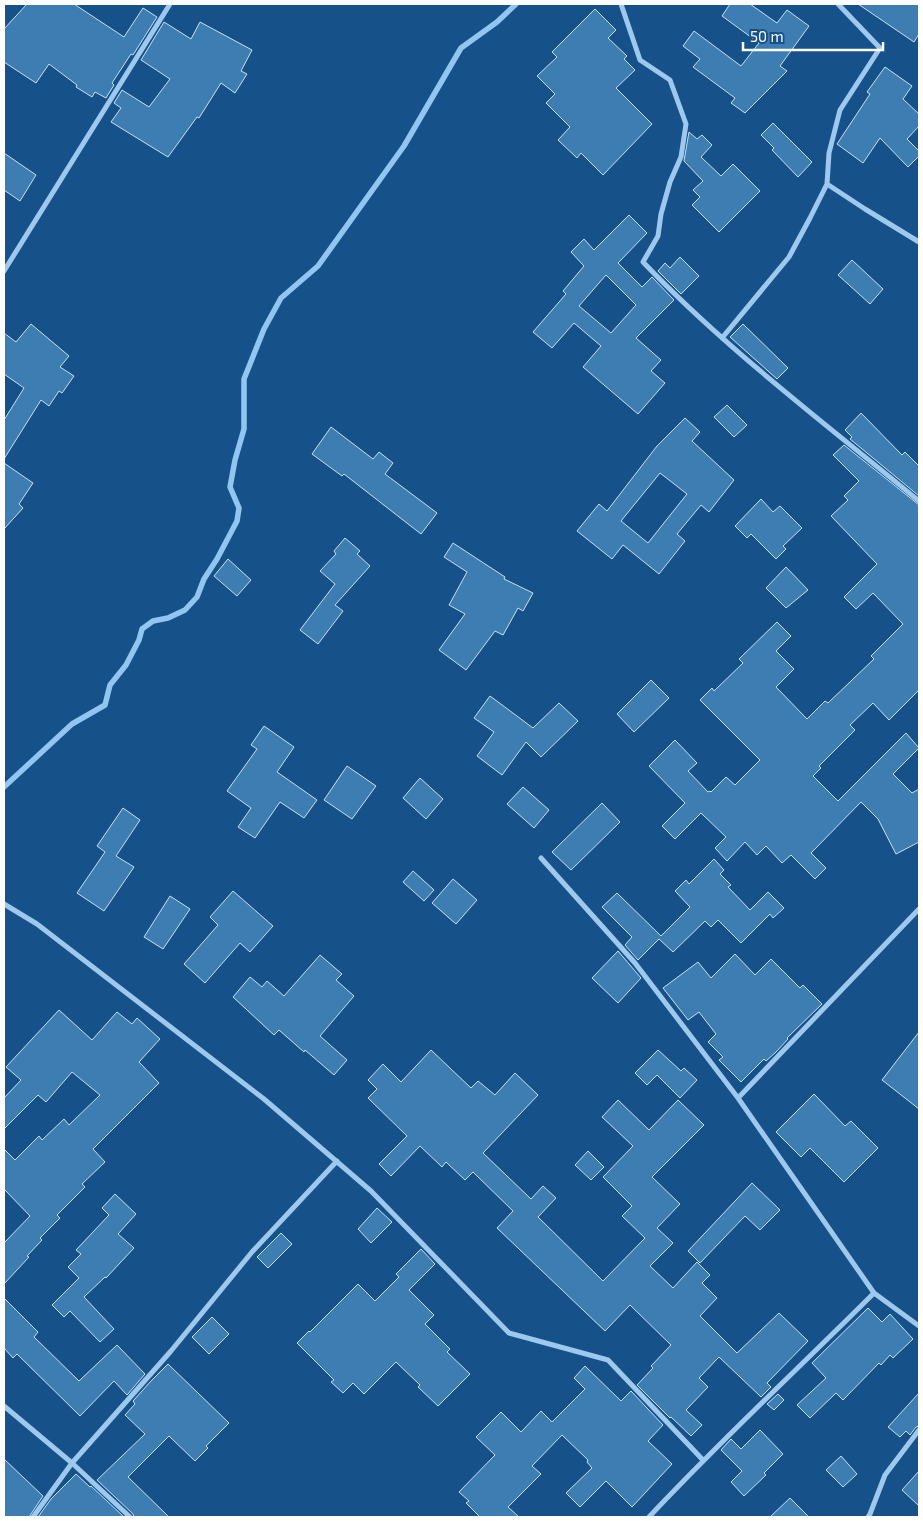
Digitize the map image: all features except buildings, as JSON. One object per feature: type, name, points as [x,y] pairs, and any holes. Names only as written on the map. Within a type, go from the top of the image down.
[{"type":"street","points":[[4,272],[170,4]]},
{"type":"street","points":[[621,4],[640,60],[670,80],[686,124],[680,157],[670,182],[661,214],[658,236],[643,262],[678,299],[782,390],[854,446],[919,501]]},
{"type":"street","points":[[722,338],[789,257],[827,184],[829,152],[840,110],[880,48],[838,4]]},
{"type":"street","points":[[827,184],[865,210],[919,242]]},
{"type":"street","points":[[541,858],[635,962],[738,1098],[874,1293],[919,1326]]},
{"type":"street","points":[[4,904],[37,924],[248,1086],[337,1161],[371,1191],[509,1333],[608,1360],[703,1460]]},
{"type":"street","points":[[738,1098],[919,909]]},
{"type":"street","points":[[33,1517],[72,1463],[170,1351],[252,1252],[337,1161]]},
{"type":"street","points":[[649,1517],[703,1460],[874,1293]]},
{"type":"street","points":[[4,1406],[72,1463],[130,1517]]},
{"type":"street","points":[[868,1517],[885,1475],[919,1430]]},
{"type":"waterway","points":[[4,787],[72,724],[105,705],[110,685],[126,665],[139,640],[142,629],[153,621],[168,618],[185,610],[197,597],[204,579],[237,521],[239,508],[230,487],[244,429],[244,379],[264,329],[281,298],[318,266],[404,146],[461,48],[497,22],[516,4]]}]
